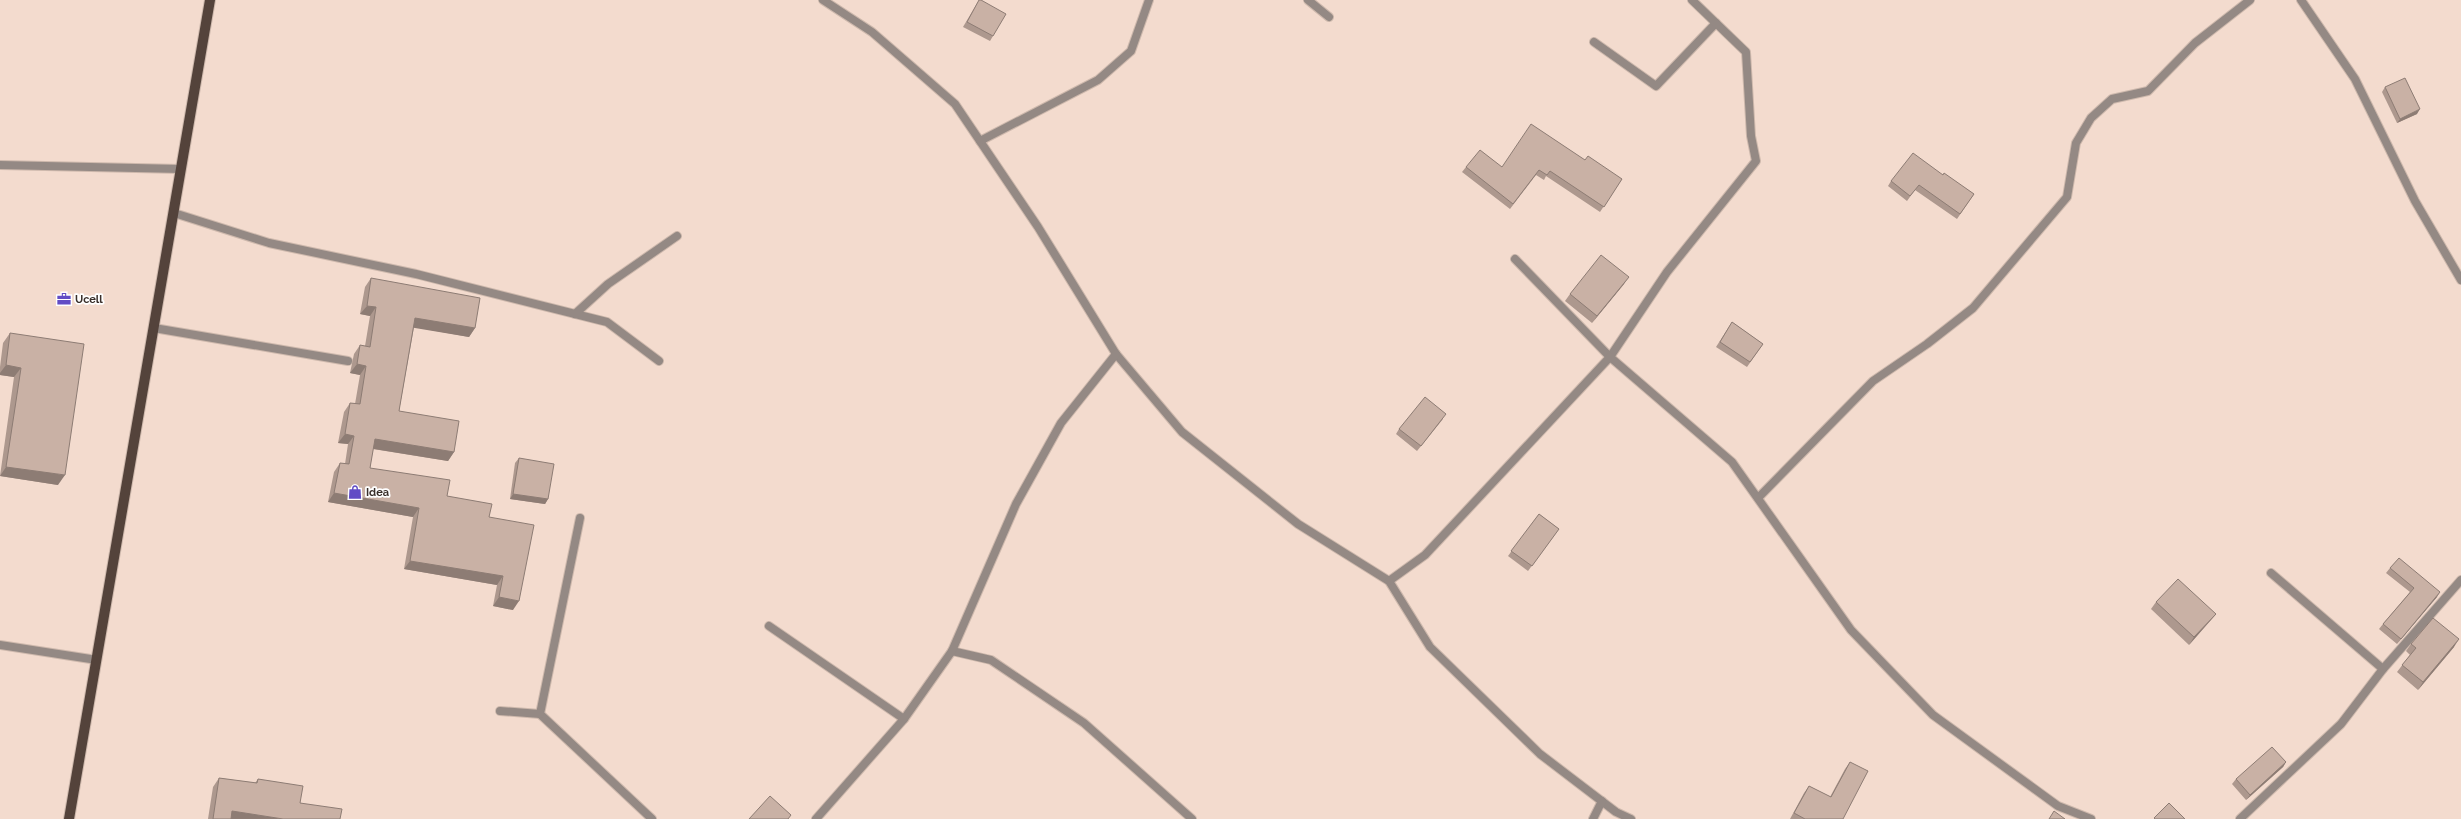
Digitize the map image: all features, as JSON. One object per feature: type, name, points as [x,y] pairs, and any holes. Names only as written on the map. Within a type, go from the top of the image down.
[{"type":"main road","points":[[69,819],[210,0]]},
{"type":"street","points":[[823,0],[872,32],[955,104],[1038,227],[1116,354],[1182,432],[1298,524],[1389,581],[1430,647],[1540,754],[1616,812],[1631,819]]},
{"type":"street","points":[[980,140],[1098,80],[1131,50],[1149,0]]},
{"type":"street","points":[[1308,0],[1329,17]]},
{"type":"street","points":[[1389,581],[1425,555],[1610,357],[1667,272],[1756,162],[1751,136],[1746,52],[1692,0]]},
{"type":"street","points":[[1758,498],[1873,381],[1927,344],[1973,308],[2067,197],[2076,143],[2091,118],[2112,100],[2148,91],[2195,43],[2250,0]]},
{"type":"street","points":[[2301,0],[2355,79],[2416,201],[2461,280]]},
{"type":"street","points":[[1594,42],[1656,86],[1716,23]]},
{"type":"street","points":[[0,165],[181,169]]},
{"type":"street","points":[[174,213],[269,243],[416,274],[607,322],[659,361]]},
{"type":"street","points":[[575,314],[608,284],[676,236]]},
{"type":"street","points":[[1515,259],[1610,357],[1732,462],[1850,630],[1933,715],[2058,806],[2091,819]]},
{"type":"street","points":[[154,328],[348,361]]},
{"type":"street","points":[[816,819],[904,719],[952,651],[1016,504],[1057,430],[1116,354]]},
{"type":"street","points":[[540,714],[580,518]]},
{"type":"street","points":[[2271,573],[2384,670]]},
{"type":"street","points":[[2240,819],[2341,724],[2384,670],[2461,580]]},
{"type":"street","points":[[769,626],[904,719]]},
{"type":"street","points":[[0,644],[97,660]]},
{"type":"street","points":[[952,651],[991,660],[1084,723],[1192,819]]},
{"type":"street","points":[[500,711],[540,714],[652,819]]},
{"type":"street","points":[[1593,819],[1602,801]]},
{"type":"building","points":[[979,0],[1006,14],[993,36],[967,22]]},
{"type":"building","points":[[2405,78],[2420,109],[2400,119],[2385,87]]},
{"type":"building","points":[[1531,124],[1585,160],[1588,156],[1622,179],[1604,207],[1550,171],[1547,175],[1539,170],[1513,204],[1466,167],[1480,150],[1502,167]]},
{"type":"building","points":[[1913,153],[1943,175],[1944,173],[1974,194],[1960,214],[1919,185],[1910,196],[1891,181]]},
{"type":"building","points":[[1601,255],[1629,277],[1597,316],[1570,294]]},
{"type":"building","points":[[371,278],[480,298],[475,328],[415,318],[399,411],[459,421],[454,452],[375,439],[370,468],[450,480],[447,496],[492,504],[489,517],[534,525],[519,601],[499,597],[503,576],[410,561],[419,508],[334,493],[340,463],[349,464],[354,436],[345,434],[350,403],[360,404],[366,366],[357,364],[360,345],[370,347],[376,307],[367,306]]},
{"type":"building","points":[[1732,322],[1763,344],[1750,362],[1720,342]]},
{"type":"building","points":[[10,333],[84,344],[65,475],[6,467],[21,368],[6,365]]},
{"type":"building","points":[[1425,397],[1446,414],[1421,446],[1399,429]]},
{"type":"building","points":[[519,458],[554,464],[548,499],[513,494]]},
{"type":"building","points":[[1539,514],[1559,529],[1532,566],[1511,551]]},
{"type":"building","points":[[2399,558],[2440,592],[2401,639],[2383,624],[2414,588],[2390,568]]},
{"type":"building","points":[[2178,579],[2216,614],[2194,637],[2156,602]]},
{"type":"building","points":[[2433,618],[2459,639],[2423,682],[2402,665],[2416,648],[2411,644]]},
{"type":"building","points":[[2272,747],[2286,762],[2250,795],[2236,779]]},
{"type":"building","points":[[1850,762],[1868,771],[1843,819],[1805,819],[1794,813],[1809,786],[1831,797]]},
{"type":"building","points":[[219,778],[257,783],[258,779],[303,786],[300,803],[342,809],[340,819],[283,819],[232,811],[231,819],[213,819]]},
{"type":"building","points":[[770,796],[791,815],[788,819],[749,819]]},
{"type":"building","points":[[2169,803],[2185,819],[2154,818]]},
{"type":"building","points":[[2054,811],[2065,819],[2049,819]]},
{"type":"place","name":"Ucell","points":[[64,299]]},
{"type":"place","name":"Idea","points":[[355,492]]}]
